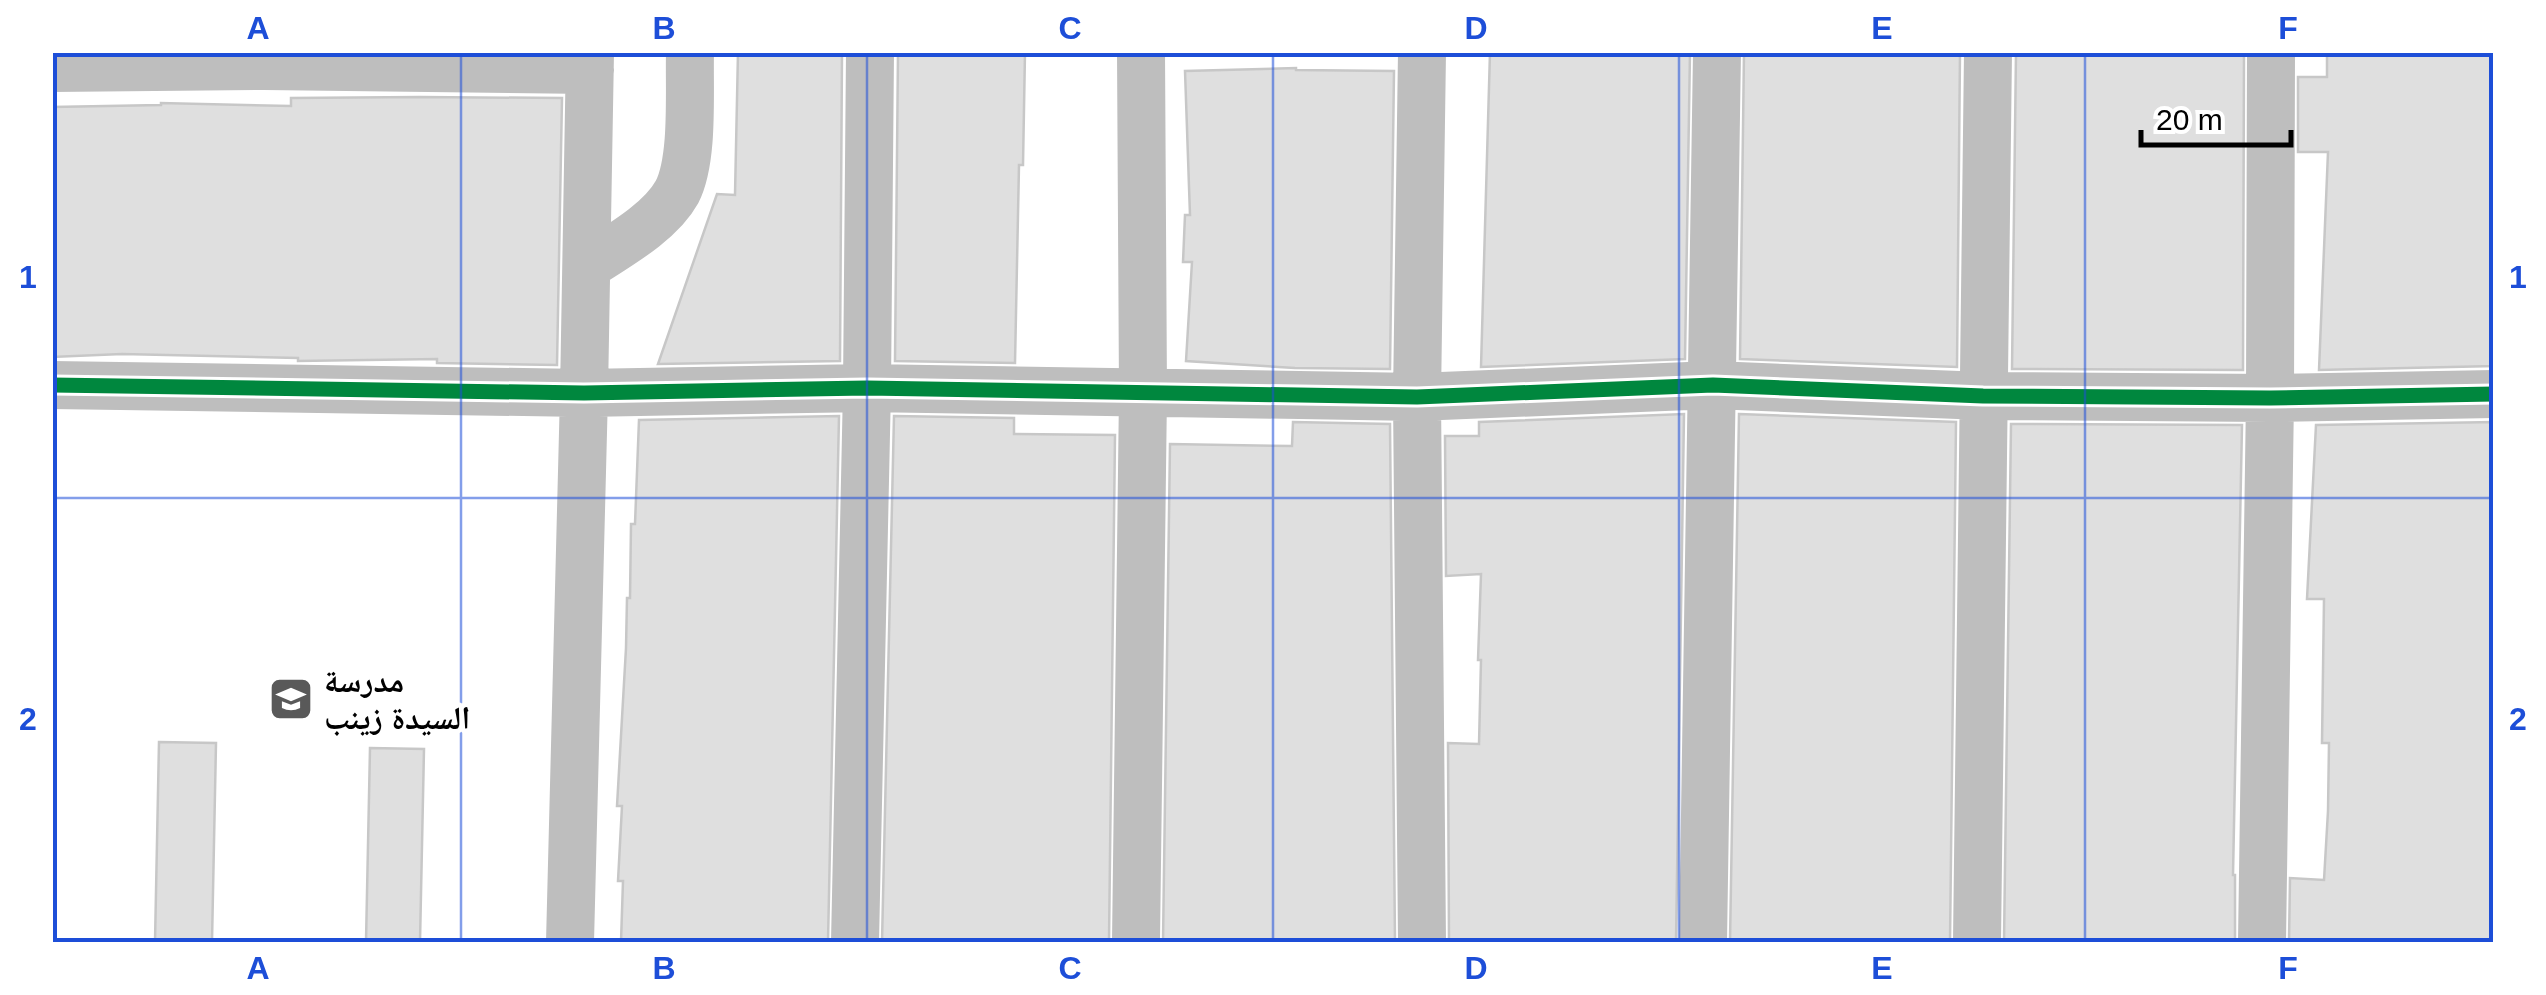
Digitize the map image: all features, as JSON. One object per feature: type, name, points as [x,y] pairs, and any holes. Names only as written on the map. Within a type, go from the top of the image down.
[{"type":"street","points":[[587,266],[634,235],[676,194],[686,168],[690,52]]},
{"type":"street","points":[[855,942],[870,52]]},
{"type":"street","points":[[1136,942],[1143,393],[1141,52]]},
{"type":"street","points":[[1422,52],[1417,397],[1422,942]]},
{"type":"street","points":[[1704,942],[1717,52]]},
{"type":"street","points":[[1978,942],[1988,52]]},
{"type":"street","points":[[2262,942],[2271,52]]},
{"type":"street","points":[[52,68],[590,62],[570,942]]},
{"type":"street","points":[[52,385],[584,392],[867,388],[1417,397],[1714,385],[1982,396],[2270,398],[2494,394]]},
{"type":"building","points":[[738,52],[842,52],[840,361],[658,364],[717,194],[735,195]]},
{"type":"building","points":[[898,52],[1025,52],[1015,363],[895,361]]},
{"type":"building","points":[[1490,52],[1690,52],[1685,359],[1481,367]]},
{"type":"building","points":[[1744,52],[1960,52],[1957,367],[1740,359]]},
{"type":"building","points":[[2016,52],[2244,52],[2243,370],[2012,369]]},
{"type":"building","points":[[2327,52],[2494,52],[2494,366],[2319,370],[2328,152],[2298,152],[2298,77],[2327,77]]},
{"type":"building","points":[[1185,71],[1394,71],[1390,369],[1186,361],[1192,262],[1183,262],[1185,215],[1190,215]]},
{"type":"building","points":[[291,98],[562,98],[557,365],[122,354],[52,357],[52,107],[161,103],[291,106]]},
{"type":"building","points":[[1684,414],[1676,942],[1449,942],[1448,743],[1479,744],[1481,574],[1446,576],[1445,436],[1479,436],[1479,422]]},
{"type":"building","points":[[1739,414],[1956,422],[1950,942],[1730,942]]},
{"type":"building","points":[[839,416],[828,942],[621,942],[623,881],[618,881],[622,806],[617,806],[639,420]]},
{"type":"building","points":[[894,416],[1014,418],[1014,434],[1115,435],[1109,942],[882,942]]},
{"type":"building","points":[[1293,422],[1390,424],[1395,942],[1163,942],[1170,444],[1292,446]]},
{"type":"building","points":[[2494,422],[2494,942],[2289,942],[2290,878],[2324,880],[2328,811],[2329,743],[2322,743],[2324,599],[2307,599],[2316,425]]},
{"type":"building","points":[[2011,424],[2242,425],[2235,942],[2004,942]]},
{"type":"building","points":[[159,742],[216,743],[212,942],[155,942]]},
{"type":"building","points":[[370,748],[424,749],[420,942],[366,942]]},
{"type":"cycle path","points":[[52,385],[584,393],[867,388],[1417,397],[1713,385],[1983,396],[2270,398],[2494,394]]},
{"type":"place","name":"مدرسة السيدة زينب","points":[[291,699]]}]
